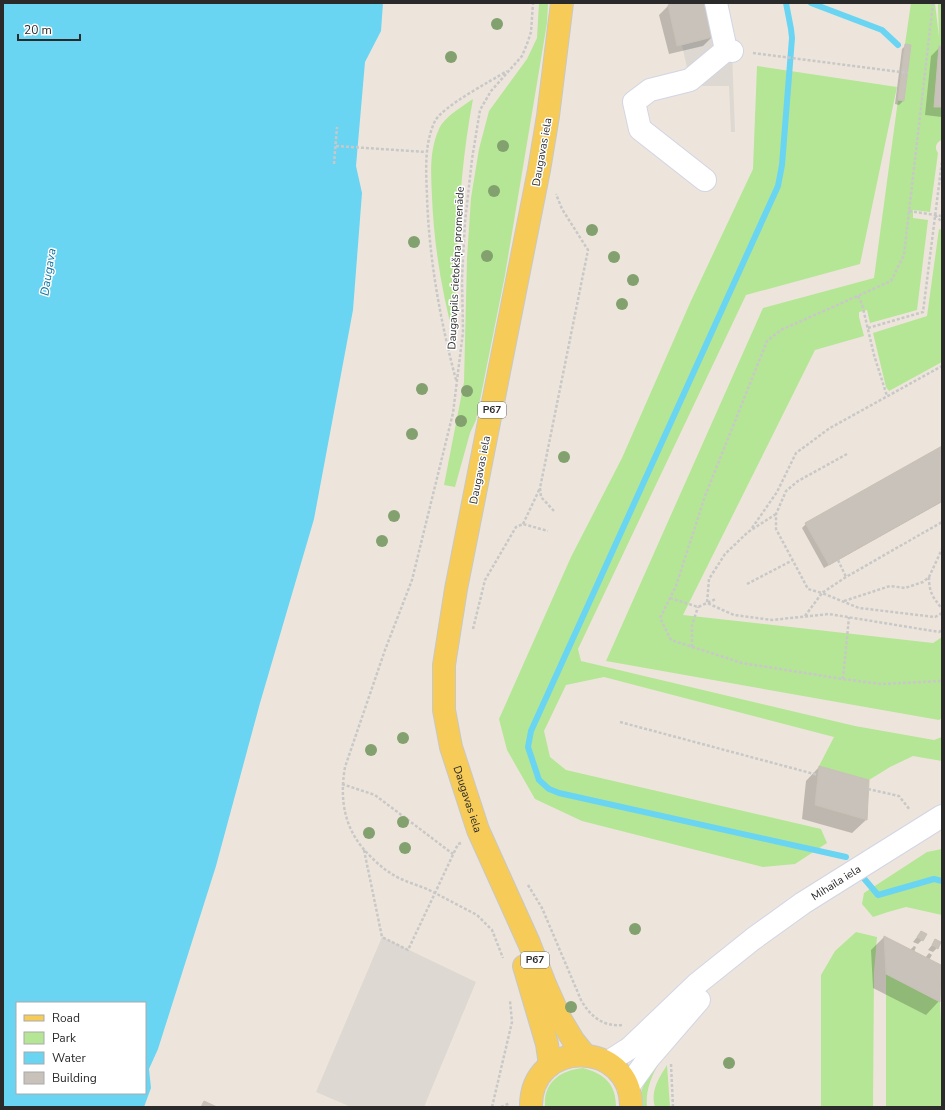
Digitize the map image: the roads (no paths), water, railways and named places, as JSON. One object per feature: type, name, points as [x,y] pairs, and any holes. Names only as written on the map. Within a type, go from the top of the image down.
[{"type":"main road","name":"Daugavas iela","points":[[562,3],[548,116],[539,170],[456,589],[444,665],[444,710],[451,747],[478,830],[491,862],[529,943],[561,1020],[573,1040],[585,1055]]},
{"type":"main road","name":"Daugavas iela","points":[[491,862],[537,1008],[547,1044],[550,1065]]},
{"type":"main road","points":[[530,1107],[535,1083],[550,1065],[567,1057],[585,1055],[599,1058],[608,1062],[621,1075],[630,1097]]},
{"type":"street","points":[[705,180],[640,129],[634,102],[650,90],[690,80],[729,50],[716,3]]},
{"type":"street","name":"Mihaila iela","points":[[608,1062],[630,1048],[698,983],[753,939],[803,903],[933,822]]},
{"type":"street","name":"Mihaila iela","points":[[630,1097],[648,1059],[701,998],[734,955]]},
{"type":"water","name":"Daugava","points":[[3,3],[383,3],[381,31],[365,62],[356,166],[362,193],[353,310],[314,519],[260,703],[216,866],[158,1049],[149,1069],[151,1088],[144,1107],[3,1107]]},
{"type":"waterway","points":[[786,3],[792,38],[782,165],[778,186],[531,731],[528,747],[539,780],[549,789],[559,793],[846,857]]},
{"type":"waterway","points":[[811,3],[882,30],[898,45]]},
{"type":"waterway","points":[[861,875],[878,895],[934,879],[942,881]]}]
